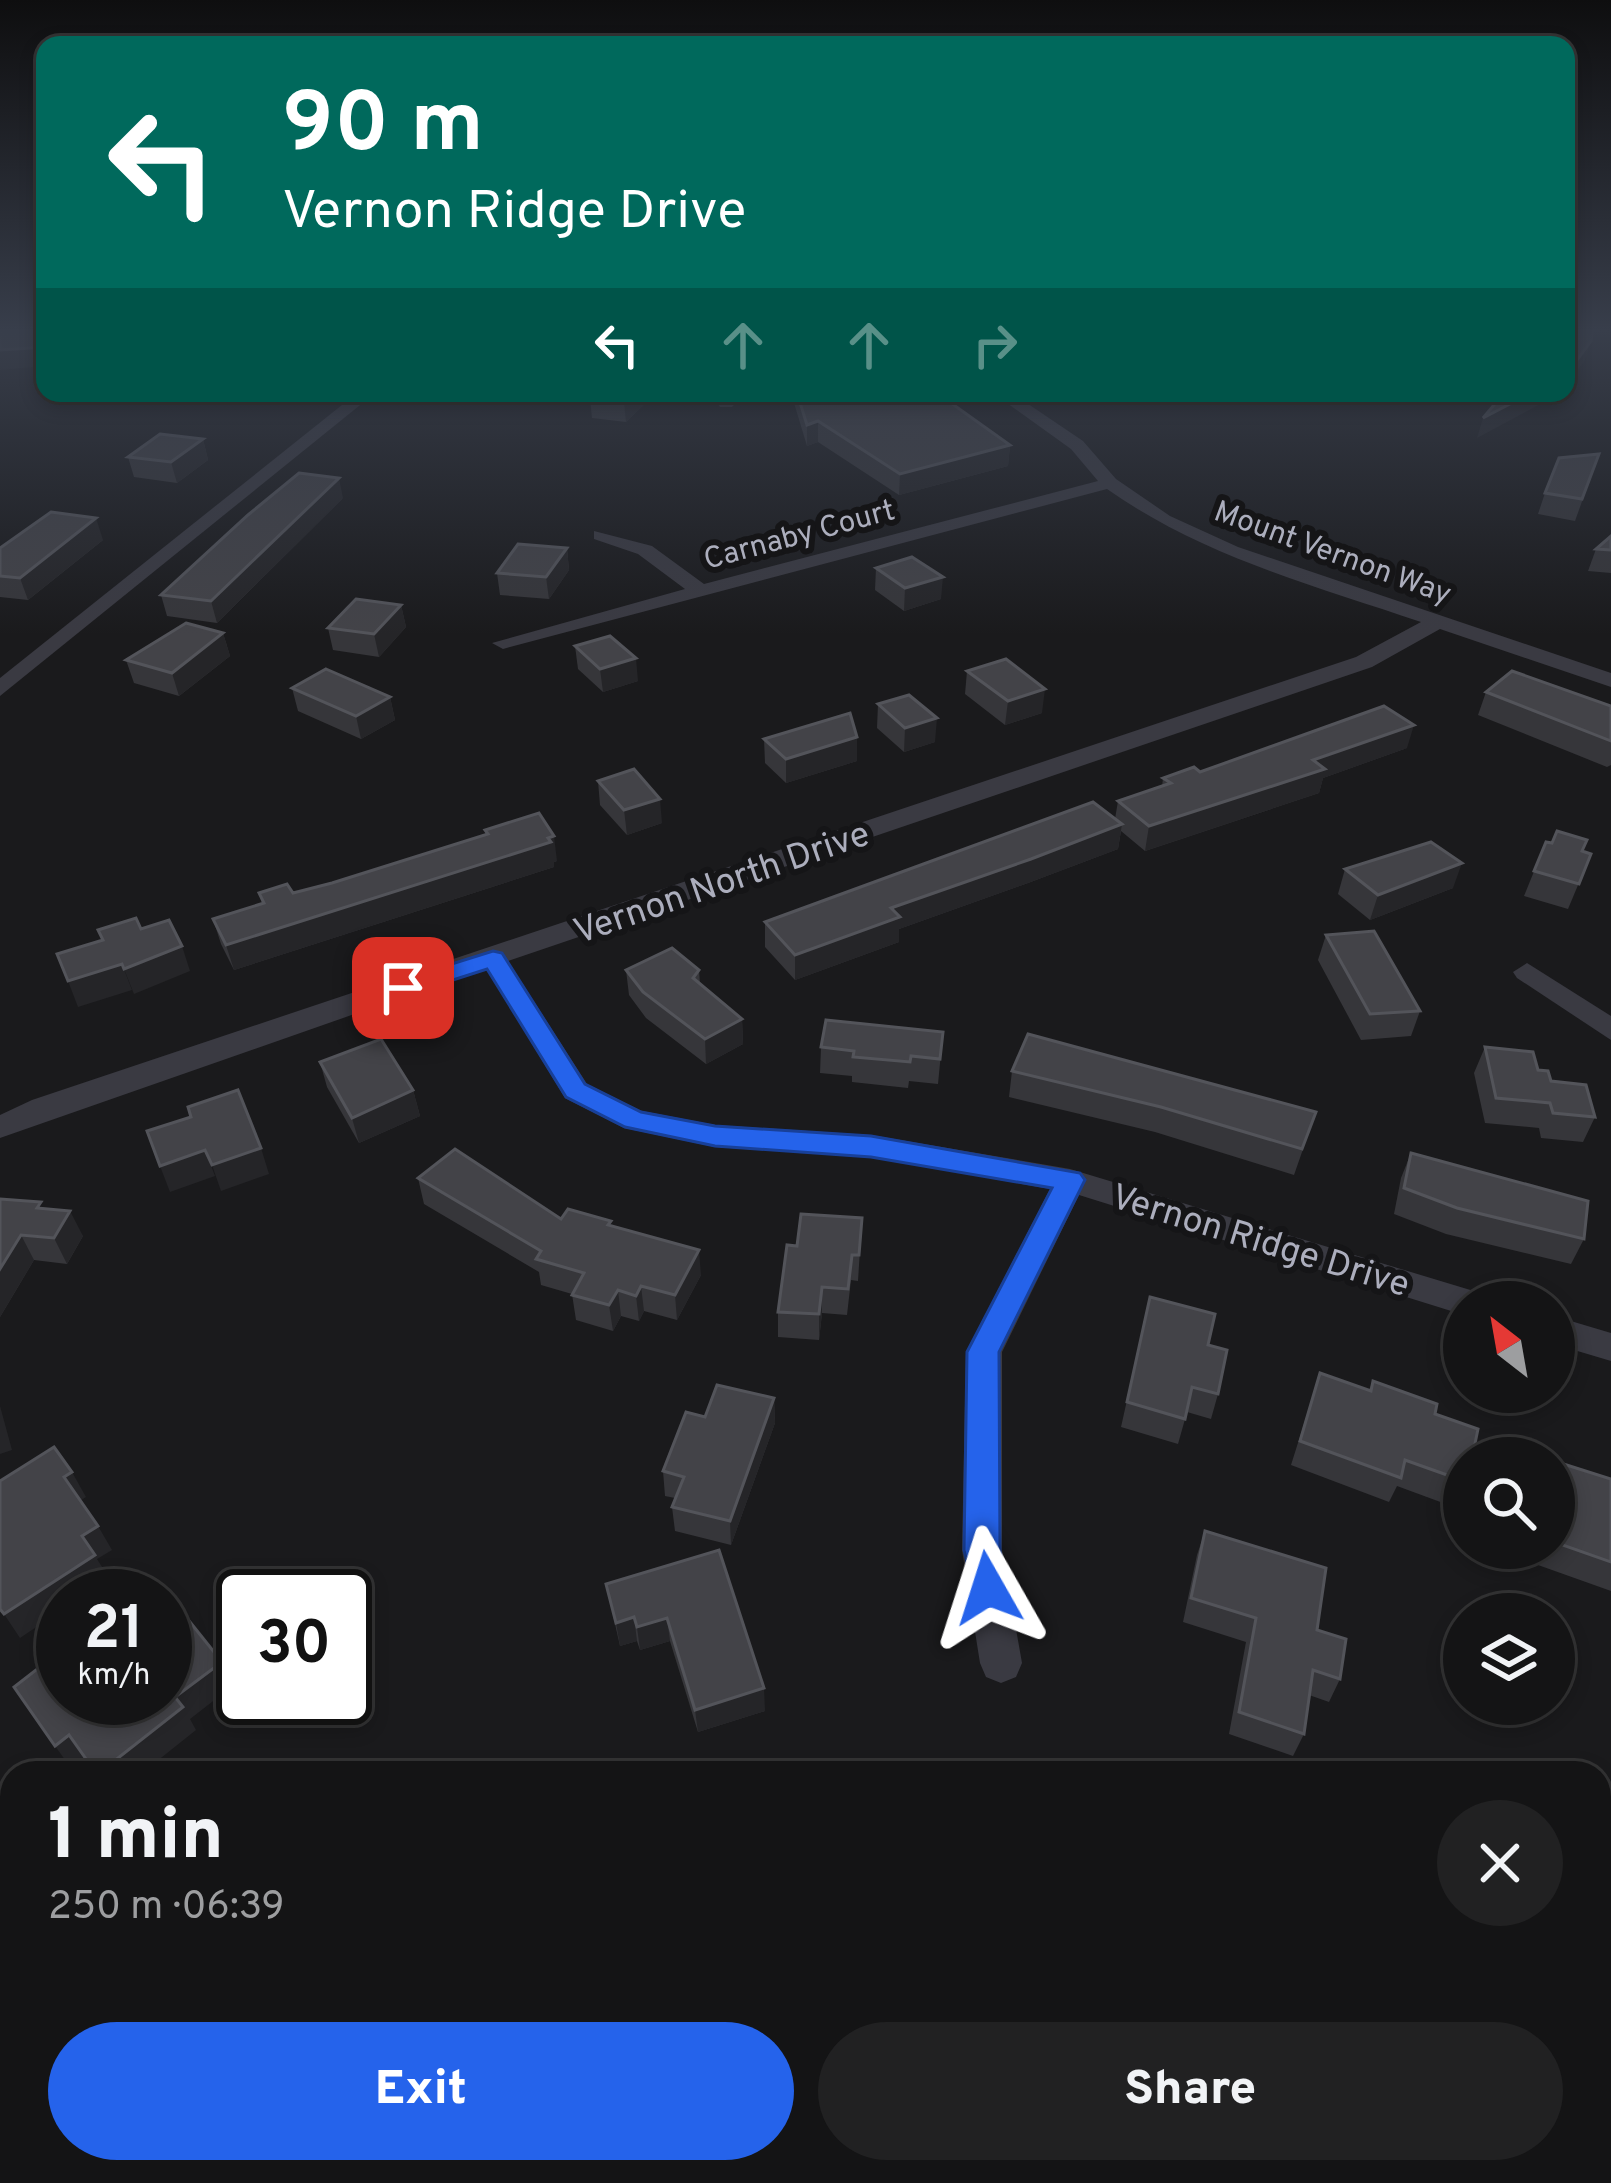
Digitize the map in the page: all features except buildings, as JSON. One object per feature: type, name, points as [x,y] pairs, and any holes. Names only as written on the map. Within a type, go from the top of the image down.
[{"type":"street","points":[[0,689],[319,432]]},
{"type":"street","name":"Mount Vernon Way","points":[[1057,432],[1078,446],[1110,483],[1163,520],[1231,551],[1611,680]]},
{"type":"street","name":"Carnaby Court","points":[[502,643],[1110,483]]},
{"type":"street","points":[[601,535],[645,550],[701,591]]},
{"type":"street","name":"Vernon North Drive","points":[[0,1127],[43,1108],[1364,662],[1437,622]]},
{"type":"street","name":"Vernon Ridge Drive","points":[[493,958],[576,1090],[635,1120],[715,1136],[871,1147],[1070,1180],[1443,1295]]},
{"type":"street","points":[[1527,972],[1611,1030]]},
{"type":"street","points":[[1001,1663],[982,1550],[983,1352],[1070,1180]]},
{"type":"street","points":[[1575,1336],[1611,1347]]},
{"type":"route","points":[[403,988],[493,958],[576,1090],[635,1120],[715,1136],[871,1147],[1070,1180],[983,1352],[982,1550],[988,1588]]}]
